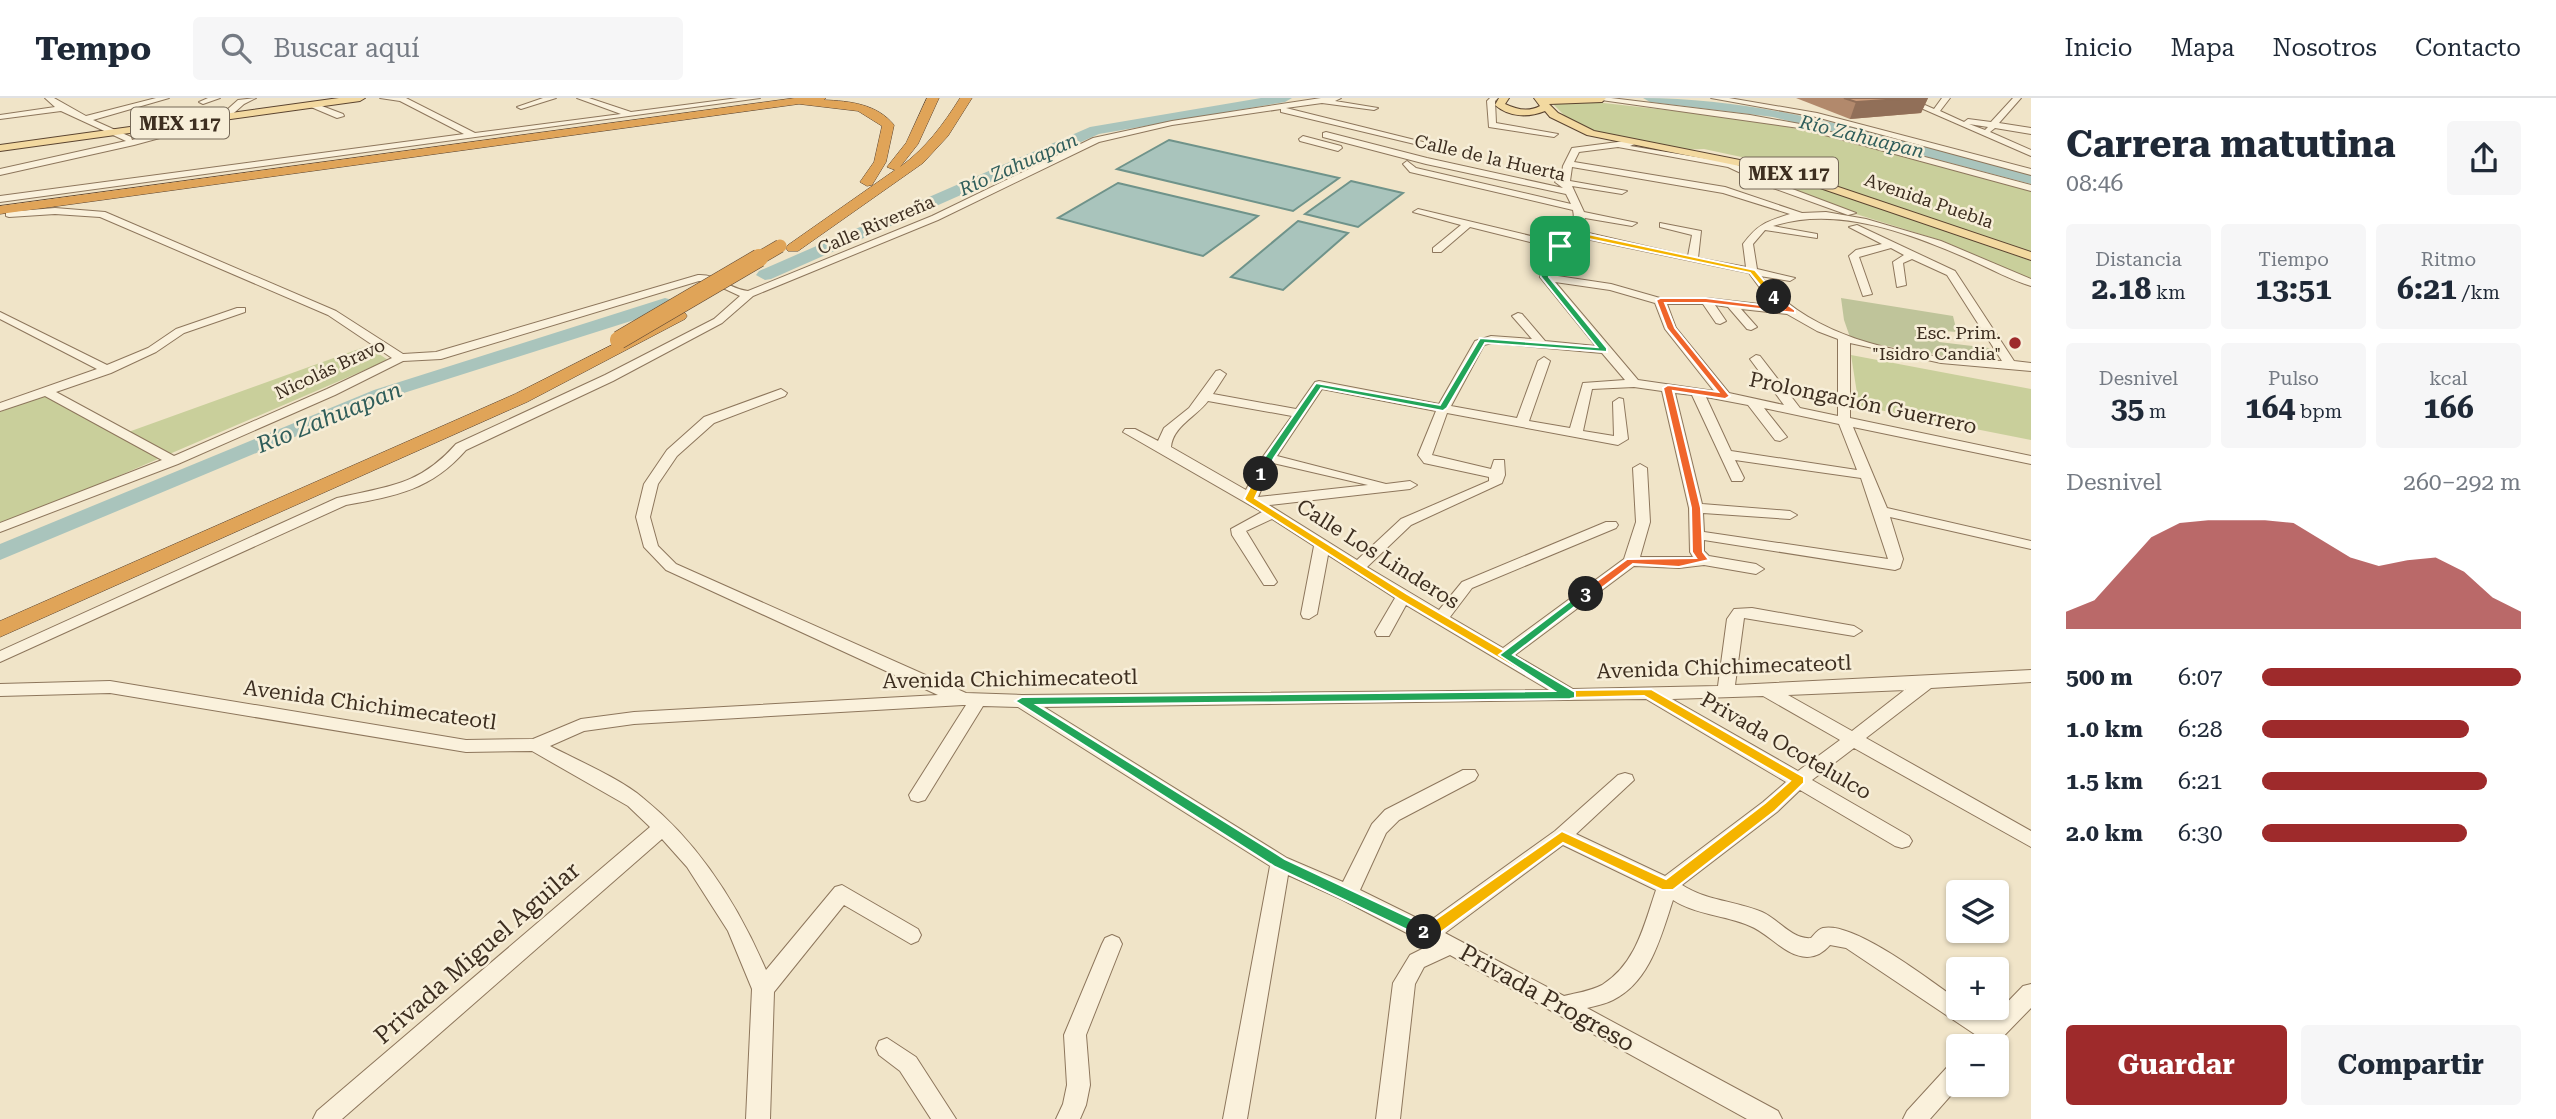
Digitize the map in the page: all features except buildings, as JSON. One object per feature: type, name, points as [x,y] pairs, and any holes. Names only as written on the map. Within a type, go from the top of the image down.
[{"type":"highway","points":[[2,207],[776,101],[820,98]]},
{"type":"highway","points":[[0,630],[521,398],[751,276],[903,158],[933,98]]},
{"type":"highway","points":[[901,171],[919,147],[940,98]]},
{"type":"highway","points":[[0,620],[513,391],[619,340],[786,247],[901,171],[930,149],[967,98]]},
{"type":"highway","points":[[776,101],[850,106],[883,117],[888,125],[880,162],[876,172],[856,195]]},
{"type":"main road","name":"MEX 117","points":[[0,148],[360,98]]},
{"type":"main road","points":[[1504,98],[1500,105],[1509,110],[1534,112],[1541,101],[1596,99]]},
{"type":"main road","name":"Avenida Puebla","points":[[1541,101],[1570,124],[1591,133],[1633,144],[1791,174],[2031,256]]},
{"type":"street","points":[[50,98],[62,108],[134,142]]},
{"type":"street","points":[[86,119],[165,98]]},
{"type":"street","points":[[203,102],[216,98]]},
{"type":"street","points":[[0,172],[134,142],[223,118],[237,100],[252,98]]},
{"type":"street","points":[[384,98],[402,99],[474,136]]},
{"type":"street","points":[[521,107],[552,98]]},
{"type":"street","points":[[580,98],[633,114]]},
{"type":"street","points":[[688,98],[708,104]]},
{"type":"street","points":[[2,207],[18,197],[756,98]]},
{"type":"street","name":"Calle Rivereña","points":[[0,657],[342,501],[393,491],[422,481],[445,468],[461,447],[609,378],[718,321],[749,294],[935,218],[1096,140],[1172,122],[1336,98]]},
{"type":"street","points":[[1494,98],[1491,101],[1492,125],[1554,134]]},
{"type":"street","points":[[1715,98],[1817,116],[2031,172]]},
{"type":"street","points":[[1902,98],[2031,153]]},
{"type":"street","points":[[1935,112],[1946,98]]},
{"type":"street","points":[[1985,134],[2017,98]]},
{"type":"street","points":[[1596,99],[1751,117],[1800,126],[2031,188]]},
{"type":"street","points":[[1317,101],[1374,108]]},
{"type":"street","points":[[314,104],[340,116]]},
{"type":"street","points":[[0,117],[62,108]]},
{"type":"street","points":[[1275,108],[1423,143],[1407,161],[1394,161],[1303,139]]},
{"type":"street","points":[[1948,118],[2031,131]]},
{"type":"street","points":[[1326,135],[1520,199],[1632,223]]},
{"type":"street","points":[[1633,144],[1575,150],[1569,164],[1569,188],[1578,211],[1579,224],[1574,233],[1547,260],[1544,269],[1545,277],[1634,383]]},
{"type":"street","points":[[1605,145],[1730,165],[1779,176]]},
{"type":"street","name":"Calle de la Huerta","points":[[1407,161],[1426,161],[1569,188]]},
{"type":"street","points":[[1569,164],[1738,193],[1803,216]]},
{"type":"street","points":[[1730,165],[1776,186],[1942,244],[2031,283]]},
{"type":"street","points":[[1492,167],[1569,188],[1622,191]]},
{"type":"street","points":[[1682,195],[1685,183]]},
{"type":"street","points":[[0,187],[18,197]]},
{"type":"street","name":"Nicolás Bravo","points":[[2,207],[103,214],[331,313],[401,358]]},
{"type":"street","points":[[1419,212],[1560,246]]},
{"type":"street","points":[[1886,226],[1816,216],[1776,220],[1762,227],[1748,244],[1753,272],[1769,292],[1792,312],[1844,338],[1886,350],[1969,363],[2009,363],[2031,367]]},
{"type":"street","points":[[1816,216],[1865,230],[1951,273],[2009,363]]},
{"type":"street","points":[[1663,225],[1681,223],[1698,233],[1693,260]]},
{"type":"street","points":[[1437,250],[1468,224]]},
{"type":"street","points":[[1762,227],[1813,236]]},
{"type":"street","points":[[1574,233],[1693,260],[1790,278]]},
{"type":"street","points":[[1867,294],[1854,256],[1893,244]]},
{"type":"street","points":[[1901,285],[1898,262],[1913,254]]},
{"type":"street","points":[[1545,277],[1611,287],[1660,300],[1706,301],[1792,312]]},
{"type":"street","points":[[401,358],[438,356],[698,278],[713,278],[736,294],[749,294]]},
{"type":"street","points":[[1660,300],[1671,329],[1725,396]]},
{"type":"street","points":[[1706,301],[1720,321]]},
{"type":"street","points":[[1731,304],[1751,327]]},
{"type":"street","points":[[1766,308],[1774,321]]},
{"type":"street","points":[[0,407],[107,370],[152,350],[180,331],[241,310]]},
{"type":"street","points":[[0,315],[107,370]]},
{"type":"street","points":[[1518,316],[1541,343]]},
{"type":"street","points":[[1697,535],[1895,565],[1896,559],[1881,511],[1844,420],[1844,338]]},
{"type":"street","points":[[1357,568],[1406,522],[1495,483],[1498,469],[1426,458],[1443,408],[1483,340],[1604,350]]},
{"type":"street","name":"Nicolás Bravo","points":[[0,528],[173,461],[331,392],[401,358]]},
{"type":"street","points":[[1756,359],[1795,410]]},
{"type":"street","points":[[1522,423],[1544,361]]},
{"type":"street","points":[[1164,448],[1164,436],[1175,422],[1189,416],[1220,374]]},
{"type":"street","name":"Prolongación Guerrero","points":[[1576,432],[1587,386],[1634,383],[1752,401],[2031,460]]},
{"type":"street","points":[[1410,485],[1252,500],[1269,458],[1319,385],[1609,440],[1621,439],[1619,402]]},
{"type":"street","points":[[1668,388],[1696,508],[1697,552],[1704,560]]},
{"type":"street","points":[[46,391],[173,461]]},
{"type":"street","points":[[1697,392],[1737,478]]},
{"type":"street","points":[[780,393],[709,420],[672,453],[651,484],[643,517],[651,547],[671,567],[970,700],[918,795]]},
{"type":"street","points":[[1204,396],[1299,413]]},
{"type":"street","points":[[1752,401],[1780,438]]},
{"type":"street","name":"Calle Los Linderos","points":[[1130,432],[1164,448],[1252,500],[1403,597],[1570,695]]},
{"type":"street","points":[[1726,454],[1866,475]]},
{"type":"street","points":[[1269,458],[1391,487]]},
{"type":"street","points":[[1504,655],[1631,561],[1643,522],[1640,468]]},
{"type":"street","points":[[1696,508],[1790,515]]},
{"type":"street","points":[[1881,511],[2031,545]]},
{"type":"street","points":[[1269,582],[1238,529],[1272,513]]},
{"type":"street","points":[[1441,618],[1467,585],[1612,525]]},
{"type":"street","points":[[1309,614],[1322,545]]},
{"type":"street","points":[[1631,561],[1679,563],[1704,560],[1756,569]]},
{"type":"street","points":[[1383,632],[1403,597]]},
{"type":"street","points":[[1726,689],[1735,618],[1740,613],[1854,631]]},
{"type":"street","name":"Avenida Chichimecateotl","points":[[0,690],[110,687],[466,746],[535,745],[581,726],[634,718],[970,700],[1570,695],[1926,684],[2031,676]]},
{"type":"street","points":[[1563,1006],[1607,993],[1632,972],[1648,945],[1667,886],[1770,807],[1799,780],[1926,684]]},
{"type":"street","points":[[1764,689],[2031,840]]},
{"type":"street","name":"Privada Ocotelulco","points":[[1646,692],[1902,841]]},
{"type":"street","name":"Privada Progreso","points":[[1022,701],[1280,863],[1348,893],[1450,945],[1563,1006],[1744,1112],[1770,1119]]},
{"type":"street","points":[[535,745],[635,800],[694,862],[737,927],[764,989],[758,1119]]},
{"type":"street","points":[[1348,893],[1378,829],[1392,815],[1469,775]]},
{"type":"street","points":[[1428,934],[1562,836],[1625,780]]},
{"type":"street","name":"Privada Miguel Aguilar","points":[[325,1119],[663,827]]},
{"type":"street","points":[[1562,836],[1667,886],[1690,901],[1757,919],[1795,945],[1807,948],[1817,946],[1826,936],[1851,940],[1978,1034]]},
{"type":"street","points":[[1235,1119],[1280,863]]},
{"type":"street","points":[[764,989],[842,893],[911,935]]},
{"type":"street","points":[[1068,1119],[1077,1103],[1081,1084],[1073,1050],[1075,1034],[1112,944]]},
{"type":"street","points":[[1388,1119],[1404,983],[1417,961],[1450,945]]},
{"type":"street","points":[[1992,1034],[2031,993]]},
{"type":"street","points":[[887,1048],[908,1064],[944,1119]]},
{"type":"street","points":[[1915,1119],[1946,1084]]},
{"type":"green space","points":[[1604,103],[1756,120],[1860,143],[2031,191],[2031,252],[1792,172],[1784,166],[1704,149],[1677,150],[1603,135],[1567,118],[1553,104]]},
{"type":"green space","points":[[1722,163],[1762,171],[1839,193],[2031,261],[2031,281],[1943,241],[1843,210],[1769,180],[1775,177]]},
{"type":"green space","points":[[1841,298],[1953,316],[1957,332],[1930,330],[1939,342],[1989,348],[1996,358],[1974,361],[1851,340],[1844,320]]},
{"type":"green space","points":[[367,346],[388,360],[0,527],[0,412],[46,394],[120,435]]},
{"type":"green space","points":[[1851,355],[2031,389],[2031,440],[1859,406]]},
{"type":"water","points":[[1169,140],[1339,178],[1293,211],[1117,169]]},
{"type":"water","points":[[1351,181],[1403,193],[1358,227],[1305,214]]},
{"type":"water","points":[[1118,183],[1258,216],[1203,256],[1058,218]]},
{"type":"water","points":[[1298,221],[1348,233],[1283,290],[1231,277]]},
{"type":"waterway","name":"Río Zahuapan","points":[[765,275],[1095,130],[1285,98]]},
{"type":"waterway","name":"Río Zahuapan","points":[[1650,98],[1773,113],[2031,179]]},
{"type":"waterway","name":"Río Zahuapan","points":[[0,553],[381,394],[665,304]]},
{"type":"place","name":"Esc. Prim. \"Isidro Candia\"","points":[[2015,343]]},
{"type":"route","points":[[1560,246],[1547,260],[1545,277],[1604,350],[1483,340],[1443,408],[1319,385],[1269,458],[1250,499],[1403,597],[1570,695],[1646,692],[1799,780],[1770,807],[1667,886],[1562,836],[1428,934],[1348,893],[1280,863],[1022,701],[1570,695],[1504,655],[1631,561],[1679,563],[1704,560],[1697,552],[1696,508],[1668,388],[1725,396],[1671,329],[1660,300],[1706,301],[1792,312],[1769,292],[1753,272],[1574,233],[1560,246]]}]
